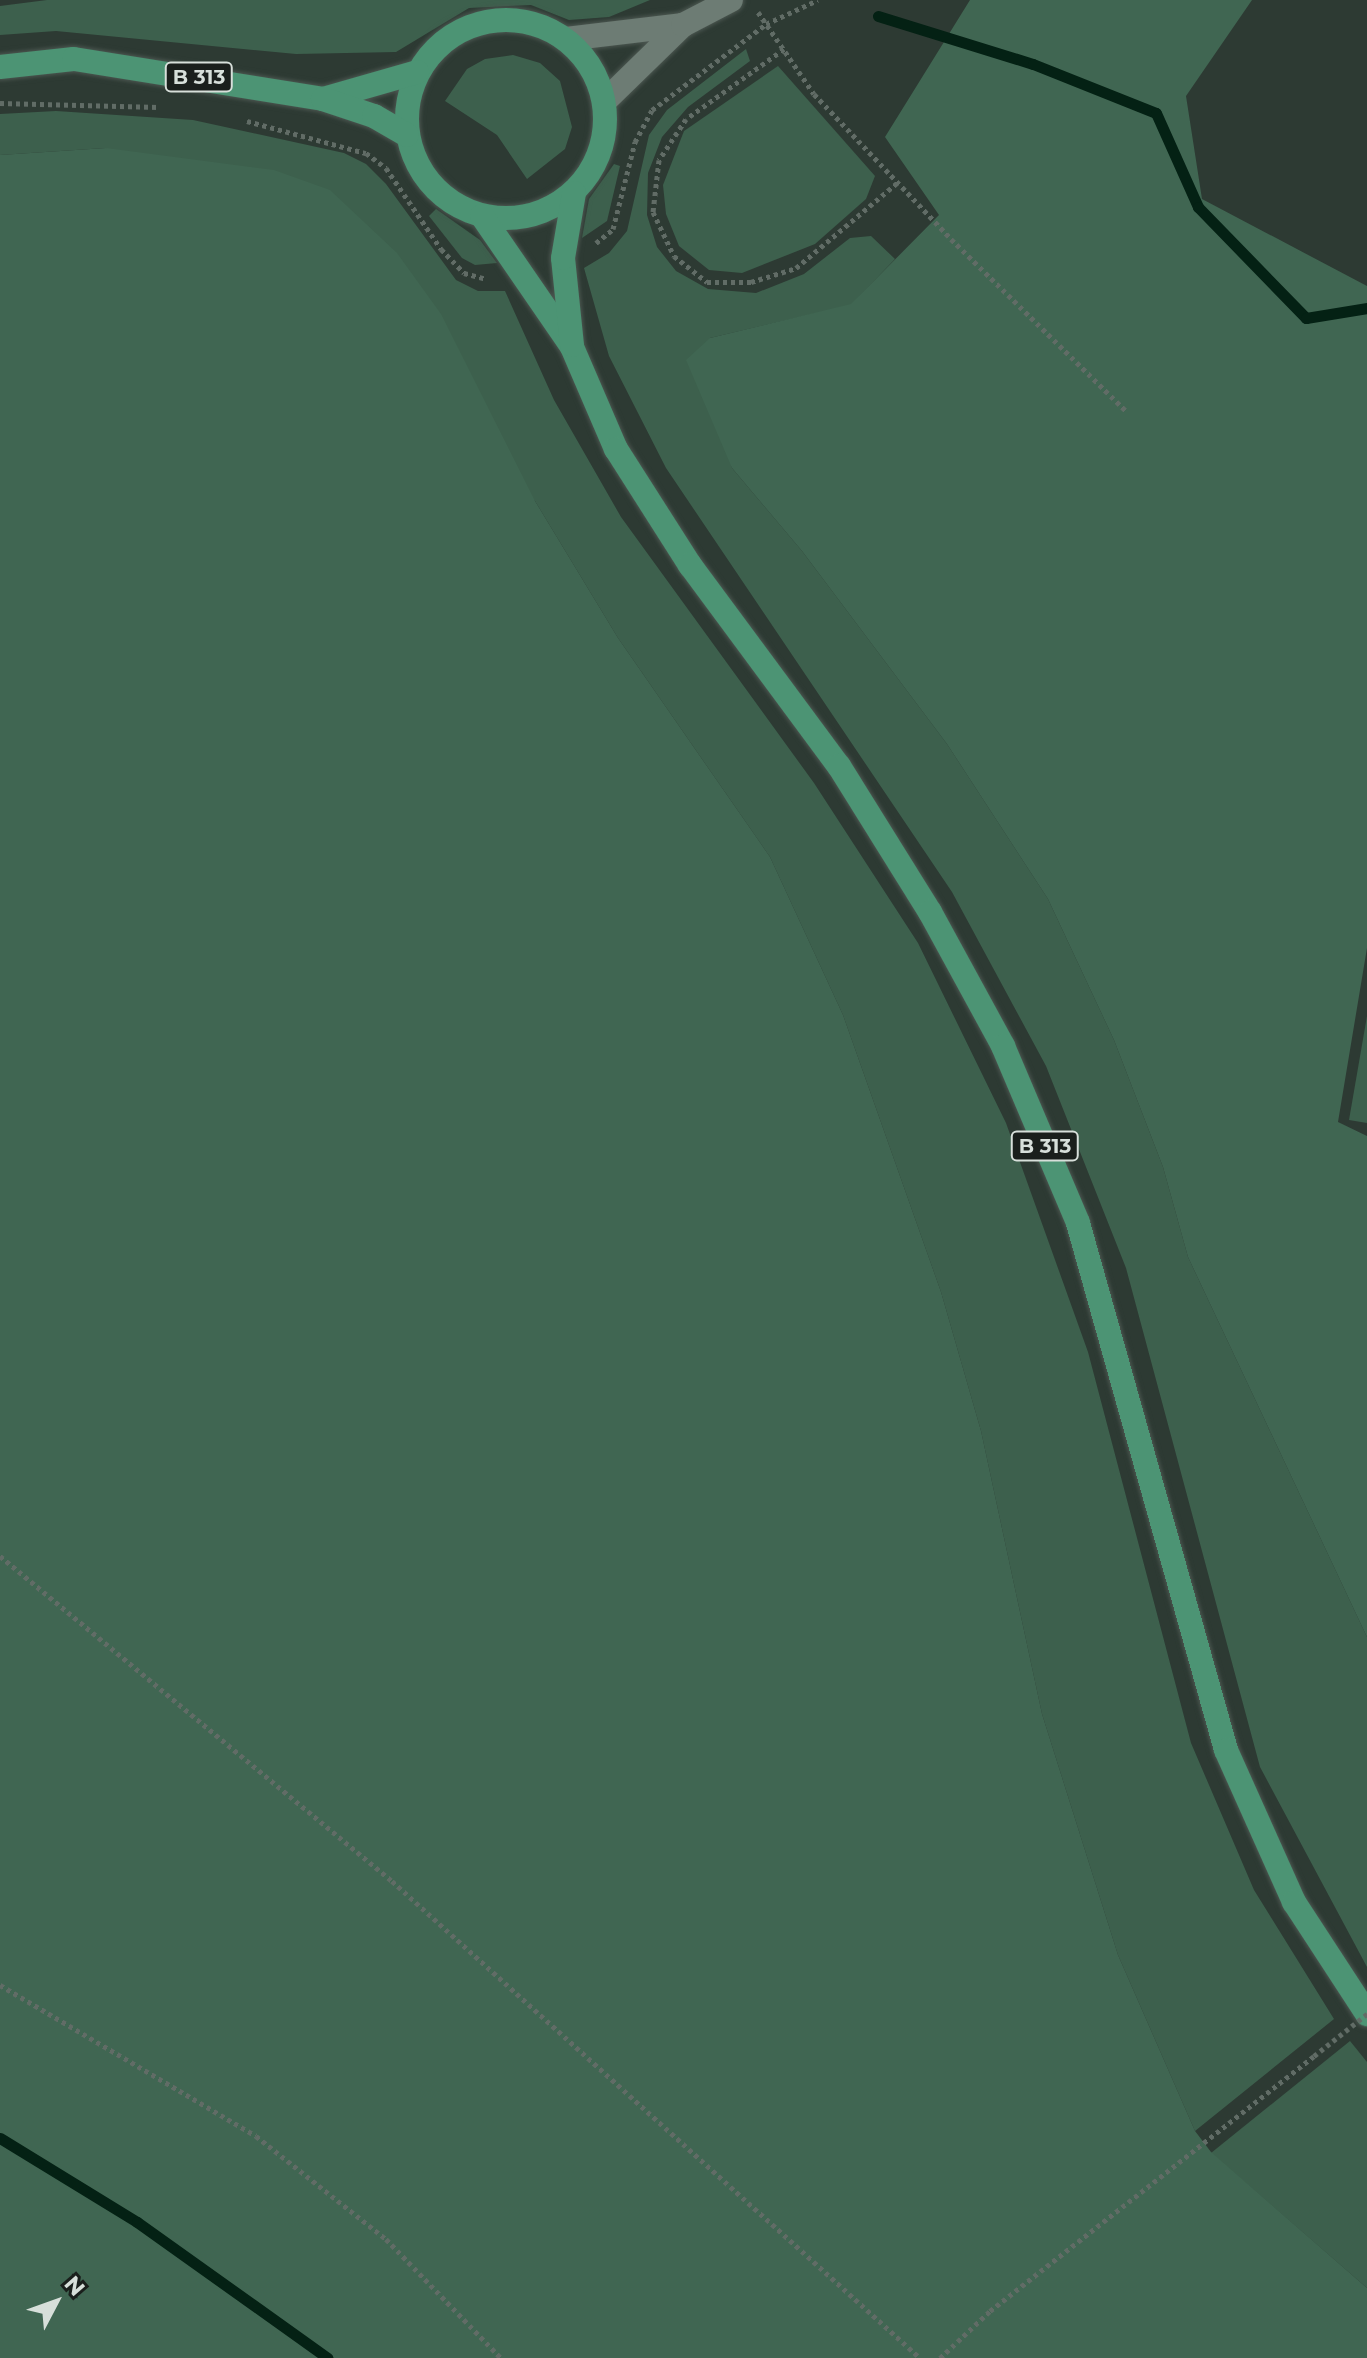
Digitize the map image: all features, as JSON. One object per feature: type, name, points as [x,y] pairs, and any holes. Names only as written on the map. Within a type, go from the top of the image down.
[{"type":"main road","points":[[501,19],[535,23],[566,39],[584,56],[605,101],[605,135],[594,167],[574,193],[547,211],[514,219],[482,216],[455,205],[432,187],[416,162],[407,135],[407,103],[417,72],[439,45],[468,26],[501,19]]},
{"type":"main road","name":"B 313","points":[[0,67],[74,59],[323,99],[374,116],[407,135]]},
{"type":"main road","name":"B 313","points":[[323,99],[417,72]]},
{"type":"main road","name":"B 313","points":[[572,347],[563,258],[574,193]]},
{"type":"main road","name":"B 313","points":[[482,216],[572,347],[616,449],[690,565],[839,766],[930,912],[1003,1046],[1078,1223],[1226,1750],[1294,1902],[1367,2014]]},
{"type":"street","points":[[605,101],[683,25],[731,0]]},
{"type":"street","points":[[566,39],[683,25]]},
{"type":"path","points":[[750,0],[814,94],[1128,413]]},
{"type":"path","points":[[563,258],[594,245],[613,229],[635,142],[652,110],[766,24],[818,0]]},
{"type":"path","points":[[784,49],[686,119],[659,160],[653,212],[674,256],[707,282],[751,282],[796,268],[898,182]]},
{"type":"path","points":[[0,103],[174,107]]},
{"type":"path","points":[[236,119],[366,153],[386,168],[441,249],[464,273],[497,282],[521,276]]},
{"type":"path","points":[[0,1556],[392,1881],[920,2358]]},
{"type":"path","points":[[0,1985],[256,2136],[386,2239],[501,2358]]},
{"type":"path","points":[[940,2358],[1002,2302],[1367,2014]]},
{"type":"green space","points":[[47,0],[650,0],[609,17],[569,20],[531,5],[469,8],[396,52],[296,54],[56,31],[0,35],[0,6]]},
{"type":"green space","points":[[970,0],[1252,0],[1186,96],[1202,199],[1367,286],[1367,948],[1338,1122],[1367,1136],[1367,1637],[1188,1257],[1163,1167],[1114,1040],[1048,899],[947,744],[802,551],[732,468],[686,360],[710,338],[851,304],[939,215],[885,137]]},
{"type":"green space","points":[[746,49],[750,61],[688,107],[662,137],[648,173],[647,215],[657,247],[676,271],[708,289],[756,293],[804,274],[850,238],[871,236],[895,259],[851,305],[710,338],[732,468],[802,551],[947,744],[1048,899],[1114,1040],[1163,1167],[1188,1257],[1367,1637],[1367,1967],[1260,1767],[1126,1268],[1046,1066],[952,892],[666,468],[609,356],[584,268],[609,253],[627,231],[649,135],[667,110]]},
{"type":"green space","points":[[513,55],[540,63],[560,81],[572,127],[565,149],[527,179],[497,135],[445,101],[467,69],[485,59]]},
{"type":"green space","points":[[778,66],[875,176],[866,199],[815,244],[742,273],[709,270],[679,246],[666,214],[663,185],[684,131]]},
{"type":"green space","points":[[56,111],[193,120],[344,153],[366,164],[386,184],[456,280],[478,291],[505,291],[554,400],[621,517],[814,783],[918,943],[1006,1123],[1088,1352],[1191,1743],[1254,1890],[1334,2019],[1195,2131],[1118,1955],[1042,1714],[981,1431],[941,1292],[843,1015],[770,857],[618,638],[535,501],[106,148],[0,155],[0,114]]},
{"type":"green space","points":[[106,148],[274,170],[330,190],[397,253],[441,314],[535,501],[618,638],[770,857],[843,1015],[941,1292],[981,1431],[1042,1714],[1118,1955],[1195,2131],[1211,2152],[1367,2288],[1367,2358],[0,2358],[0,155]]},
{"type":"green space","points":[[614,164],[620,166],[607,221],[582,238],[589,199]]},
{"type":"green space","points":[[436,209],[480,240],[497,263],[475,265],[462,258],[429,216]]},
{"type":"green space","points":[[1367,1016],[1367,1123],[1349,1120]]},
{"type":"green space","points":[[1350,2041],[1367,2062],[1367,2288],[1211,2153]]},
{"type":"waterway","points":[[878,16],[1033,64],[1156,113],[1198,207],[1306,318],[1367,308]]},
{"type":"waterway","points":[[0,2138],[137,2222],[328,2358]]}]
